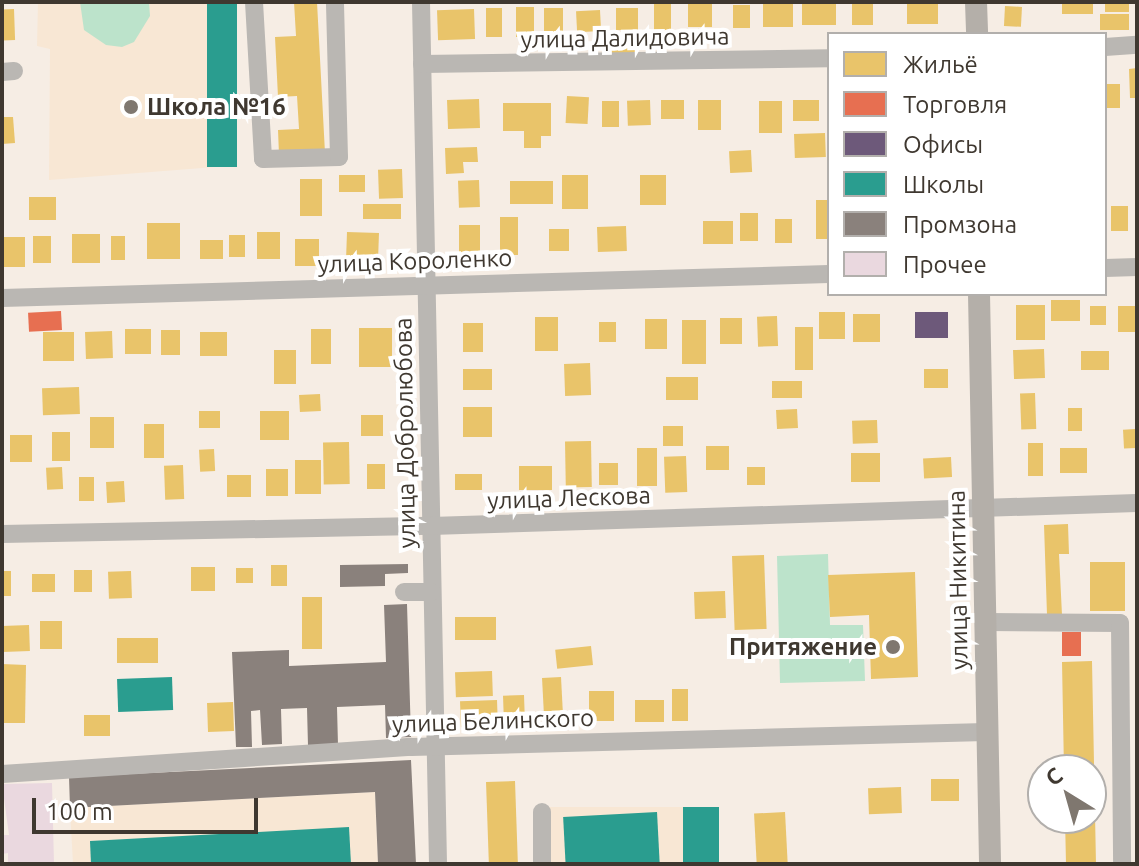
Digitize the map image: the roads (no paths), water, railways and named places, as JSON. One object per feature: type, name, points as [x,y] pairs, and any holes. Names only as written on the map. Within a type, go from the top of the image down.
[{"type":"main road","points":[[976,2],[977,32]]},
{"type":"main road","name":"улица Никитина","points":[[979,296],[990,864]]},
{"type":"street","points":[[254,2],[263,159],[339,157],[335,2]]},
{"type":"street","name":"улица Добролюбова","points":[[421,2],[438,864]]},
{"type":"street","points":[[1107,47],[1137,45]]},
{"type":"street","name":"улица Далидовича","points":[[422,64],[827,58]]},
{"type":"street","points":[[1107,268],[1137,267]]},
{"type":"street","name":"улица Короленко","points":[[2,298],[827,274]]},
{"type":"street","name":"улица Лескова","points":[[2,534],[431,526],[1137,503]]},
{"type":"street","points":[[404,592],[432,592]]},
{"type":"street","points":[[986,622],[1120,623],[1122,864]]},
{"type":"street","name":"улица Белинского","points":[[2,774],[436,747],[986,732]]},
{"type":"street","points":[[542,812],[542,864]]},
{"type":"place","name":"Школа №16","points":[[131,107]]},
{"type":"place","name":"Притяжение","points":[[893,647]]}]
